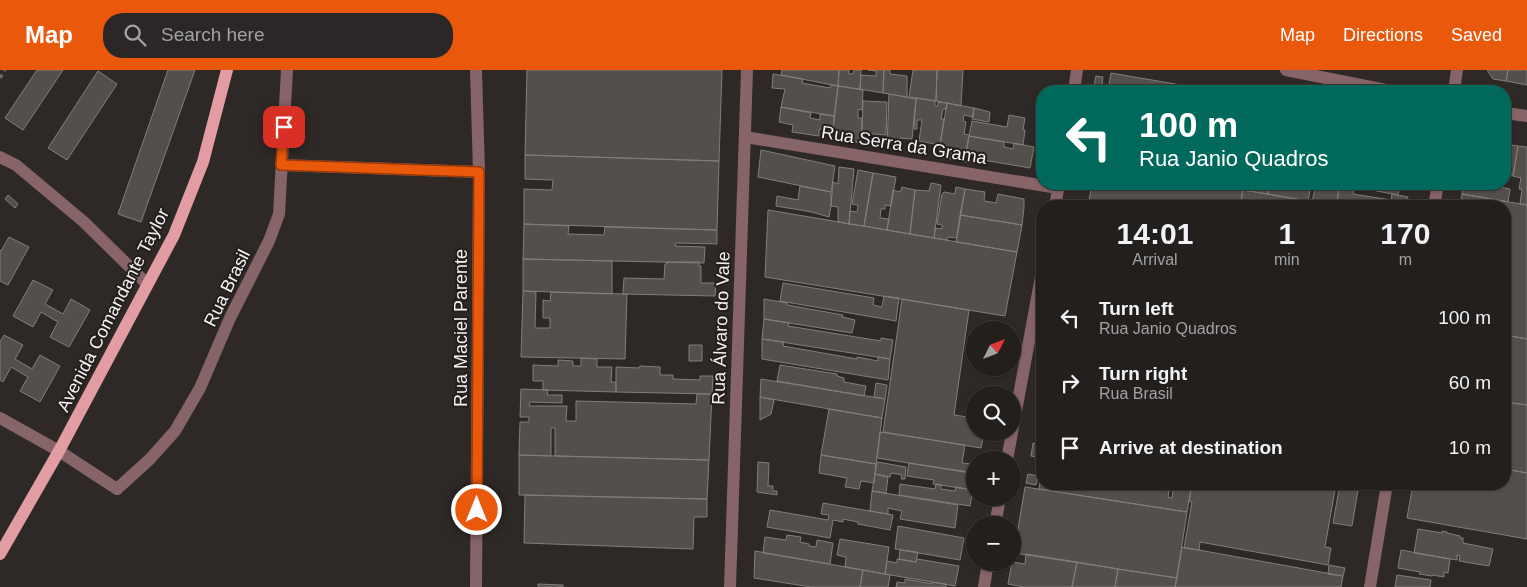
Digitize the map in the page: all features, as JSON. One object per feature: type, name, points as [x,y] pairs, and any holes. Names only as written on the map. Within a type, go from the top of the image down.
[{"type":"main road","name":"Avenida Comandante Taylor","points":[[0,554],[60,451],[174,235],[203,162],[227,70]]},
{"type":"street","name":"Rua Brasil","points":[[60,451],[117,489],[150,459],[175,431],[200,388],[230,318],[269,241],[279,214],[287,70]]},
{"type":"street","name":"Rua Maciel Parente","points":[[476,70],[479,172],[476,587]]},
{"type":"street","name":"Rua Álvaro do Vale","points":[[730,587],[747,70]]},
{"type":"street","points":[[1075,85],[1078,70]]},
{"type":"street","points":[[1286,70],[1361,85]]},
{"type":"street","points":[[1455,85],[1457,70]]},
{"type":"street","points":[[1511,114],[1527,116]]},
{"type":"street","name":"Rua Serra da Grama","points":[[745,137],[1036,183]]},
{"type":"street","points":[[0,157],[16,166],[84,222],[147,284]]},
{"type":"street","points":[[281,165],[479,172]]},
{"type":"street","points":[[1009,451],[1036,303]]},
{"type":"street","points":[[0,418],[60,451]]},
{"type":"street","points":[[1370,587],[1386,490]]},
{"type":"street","points":[[984,587],[987,571]]},
{"type":"path","points":[[0,78],[5,70]]},
{"type":"building","points":[[37,70],[63,70],[23,130],[5,118]]},
{"type":"building","points":[[168,70],[195,70],[141,222],[118,214]]},
{"type":"building","points":[[527,70],[722,70],[719,161],[525,155]]},
{"type":"building","points":[[782,70],[839,70],[838,86],[781,75]]},
{"type":"building","points":[[839,70],[849,70],[849,74],[853,74],[854,70],[861,70],[860,89],[838,86]]},
{"type":"building","points":[[868,70],[884,70],[883,93],[860,89],[861,75],[876,76],[876,71]]},
{"type":"building","points":[[884,70],[890,70],[890,74],[907,76],[907,97],[883,93]]},
{"type":"building","points":[[913,70],[937,70],[936,101],[909,97]]},
{"type":"building","points":[[937,70],[963,70],[961,106],[936,101]]},
{"type":"building","points":[[1487,70],[1508,70],[1506,81],[1493,79]]},
{"type":"building","points":[[1508,70],[1527,70],[1527,85],[1506,81]]},
{"type":"building","points":[[98,71],[117,84],[67,160],[48,148]]},
{"type":"building","points":[[1111,73],[1181,85],[1109,85]]},
{"type":"building","points":[[773,74],[803,79],[802,83],[830,88],[831,85],[838,86],[834,116],[781,107],[785,89],[772,88]]},
{"type":"building","points":[[1096,76],[1103,77],[1102,85],[1094,85]]},
{"type":"building","points":[[838,86],[863,90],[862,110],[858,109],[858,118],[862,118],[861,143],[836,139],[833,131]]},
{"type":"building","points":[[889,94],[916,99],[912,139],[900,138],[899,150],[887,148]]},
{"type":"building","points":[[916,98],[935,101],[935,106],[938,106],[938,102],[947,103],[946,109],[943,109],[941,119],[944,119],[940,145],[919,141],[922,120],[917,120],[917,129],[914,129]]},
{"type":"building","points":[[863,101],[887,102],[886,135],[862,133]]},
{"type":"building","points":[[947,103],[974,108],[973,117],[964,115],[963,121],[966,122],[964,134],[969,135],[966,152],[952,149],[951,159],[938,157]]},
{"type":"building","points":[[781,107],[811,113],[810,118],[820,120],[820,114],[834,116],[833,131],[819,129],[819,136],[792,132],[793,125],[779,122]]},
{"type":"building","points":[[974,108],[990,112],[989,122],[972,119]]},
{"type":"building","points":[[1009,115],[1025,118],[1023,145],[969,136],[972,121],[1007,127]]},
{"type":"building","points":[[969,136],[1004,142],[1004,147],[1013,149],[1014,143],[1034,147],[1030,168],[977,159],[976,163],[965,162]]},
{"type":"building","points":[[1511,145],[1518,146],[1513,176],[1511,176]]},
{"type":"building","points":[[1518,146],[1527,147],[1527,205],[1520,204],[1522,189],[1519,189],[1521,178],[1513,176]]},
{"type":"building","points":[[761,150],[835,166],[831,192],[758,177]]},
{"type":"building","points":[[525,155],[719,161],[717,230],[524,224],[524,189],[552,190],[553,180],[525,179]]},
{"type":"building","points":[[839,167],[854,169],[849,224],[838,222],[838,207],[831,206],[833,182],[838,184]]},
{"type":"building","points":[[858,170],[873,173],[864,226],[849,224],[850,211],[857,212],[858,205],[852,204]]},
{"type":"building","points":[[873,173],[896,177],[891,206],[885,205],[885,209],[881,209],[880,218],[889,219],[887,230],[864,226]]},
{"type":"building","points":[[931,183],[941,185],[934,238],[910,234],[915,190],[929,191]]},
{"type":"building","points":[[800,186],[831,192],[829,217],[776,206],[777,196],[798,200]]},
{"type":"building","points":[[902,187],[915,190],[910,234],[887,230],[893,190],[900,192]]},
{"type":"building","points":[[956,187],[965,189],[957,238],[948,237],[947,240],[934,238],[935,228],[942,229],[942,225],[937,224],[942,194],[944,192],[955,194]]},
{"type":"building","points":[[965,189],[985,192],[984,201],[996,203],[998,194],[1024,199],[1022,225],[960,215]]},
{"type":"building","points":[[1091,190],[1243,190],[1241,200],[1089,200]]},
{"type":"building","points":[[1243,190],[1269,190],[1268,194]]},
{"type":"building","points":[[1243,190],[1301,200],[1241,200]]},
{"type":"building","points":[[1269,190],[1310,190],[1308,200],[1268,194]]},
{"type":"building","points":[[1315,190],[1339,190],[1337,200],[1312,200]]},
{"type":"building","points":[[1339,190],[1354,190],[1353,194],[1391,200],[1337,200]]},
{"type":"building","points":[[1372,190],[1399,190],[1398,195]]},
{"type":"building","points":[[1462,190],[1510,190],[1508,200],[1496,200],[1462,194]]},
{"type":"building","points":[[1392,194],[1408,197],[1407,200],[1391,200]]},
{"type":"building","points":[[1462,194],[1497,200],[1461,200]]},
{"type":"building","points":[[8,195],[18,204],[15,208],[5,199]]},
{"type":"building","points":[[1511,202],[1527,205],[1527,339],[1511,336]]},
{"type":"building","points":[[768,210],[1017,252],[1005,316],[765,277]]},
{"type":"building","points":[[960,215],[1022,225],[1017,252],[956,242]]},
{"type":"building","points":[[524,224],[569,226],[568,234],[604,235],[605,227],[717,230],[717,244],[676,243],[675,246],[705,247],[704,263],[523,259]]},
{"type":"building","points":[[9,237],[29,247],[8,285],[0,281],[0,250]]},
{"type":"building","points":[[523,259],[612,261],[612,294],[523,291]]},
{"type":"building","points":[[667,262],[699,262],[699,266],[701,266],[701,283],[716,283],[715,296],[623,294],[624,278],[664,279],[665,264]]},
{"type":"building","points":[[33,280],[53,290],[45,304],[63,314],[71,299],[90,310],[69,347],[50,337],[58,322],[41,312],[33,327],[13,316]]},
{"type":"building","points":[[783,283],[874,298],[873,305],[882,307],[884,296],[899,298],[896,321],[780,301]]},
{"type":"building","points":[[523,291],[536,292],[535,328],[550,328],[550,318],[543,318],[543,300],[550,301],[551,292],[627,294],[625,359],[521,357]]},
{"type":"building","points":[[764,299],[843,315],[842,317],[855,320],[852,333],[764,319]]},
{"type":"building","points":[[902,299],[969,310],[954,415],[966,417],[966,441],[982,441],[981,448],[883,432]]},
{"type":"building","points":[[764,319],[789,323],[788,326],[881,341],[881,338],[893,340],[890,359],[762,339]]},
{"type":"building","points":[[4,335],[23,345],[15,359],[32,369],[40,355],[60,366],[40,402],[20,391],[28,377],[11,367],[3,382],[0,380],[0,342]]},
{"type":"building","points":[[1511,336],[1527,339],[1527,405],[1511,403]]},
{"type":"building","points":[[762,339],[784,342],[783,346],[857,359],[857,357],[878,361],[878,357],[890,359],[888,380],[762,359]]},
{"type":"building","points":[[689,345],[702,345],[702,361],[689,361]]},
{"type":"building","points":[[581,358],[597,359],[597,367],[612,367],[611,382],[616,382],[616,392],[543,390],[543,381],[533,381],[533,365],[558,366],[558,360],[573,361],[573,366],[581,366]]},
{"type":"building","points":[[780,365],[837,374],[837,376],[844,378],[844,382],[866,386],[864,396],[777,381]]},
{"type":"building","points":[[640,366],[660,367],[660,375],[673,375],[673,379],[700,380],[700,376],[713,376],[712,394],[616,392],[616,367],[639,368]]},
{"type":"building","points":[[761,379],[885,399],[882,418],[760,397]]},
{"type":"building","points":[[876,383],[887,385],[885,399],[874,397]]},
{"type":"building","points":[[521,389],[548,390],[547,395],[562,395],[562,403],[530,402],[529,406],[567,406],[566,421],[576,421],[576,401],[696,404],[697,394],[712,394],[709,460],[555,456],[555,428],[551,428],[551,456],[519,455],[520,422],[529,422],[529,417],[520,417]]},
{"type":"building","points":[[760,397],[774,400],[771,414],[760,420]]},
{"type":"building","points":[[1511,403],[1527,405],[1527,473],[1511,470]]},
{"type":"building","points":[[829,409],[882,418],[876,464],[821,455]]},
{"type":"building","points":[[880,432],[965,445],[962,463],[966,463],[966,472],[877,458]]},
{"type":"building","points":[[1033,443],[1036,443],[1036,457],[1031,456]]},
{"type":"building","points":[[519,455],[709,460],[707,499],[519,495]]},
{"type":"building","points":[[821,455],[876,464],[874,483],[861,481],[859,489],[845,487],[847,478],[819,473]]},
{"type":"building","points":[[758,462],[769,463],[768,486],[773,486],[773,491],[777,491],[777,495],[757,492]]},
{"type":"building","points":[[877,462],[906,467],[905,479],[901,479],[902,475],[891,473],[890,477],[875,474]]},
{"type":"building","points":[[909,463],[966,472],[966,489],[933,484],[934,480],[907,476]]},
{"type":"building","points":[[1511,470],[1527,473],[1527,539],[1407,518],[1412,490],[1511,490]]},
{"type":"building","points":[[875,474],[888,477],[886,493],[872,491]]},
{"type":"building","points":[[1028,474],[1036,476],[1036,485],[1026,483]]},
{"type":"building","points":[[900,484],[935,489],[936,484],[941,485],[941,489],[955,491],[956,487],[966,489],[966,505],[899,495]]},
{"type":"building","points":[[1025,487],[1187,512],[1177,578],[1021,554],[1020,516]]},
{"type":"building","points":[[1045,490],[1169,490],[1168,497],[1172,498],[1173,490],[1191,490],[1187,512]]},
{"type":"building","points":[[1191,490],[1335,490],[1325,547],[1331,548],[1328,565],[1200,542],[1199,550],[1184,548],[1192,502],[1189,501]]},
{"type":"building","points":[[1339,490],[1358,490],[1352,526],[1333,523]]},
{"type":"building","points":[[872,491],[958,505],[955,528],[900,519],[902,511],[888,508],[888,514],[870,511]]},
{"type":"building","points":[[525,495],[707,499],[707,517],[694,517],[693,549],[524,543]]},
{"type":"building","points":[[823,503],[893,515],[890,530],[843,519],[843,522],[833,520],[830,538],[767,527],[770,510],[828,520],[829,515],[821,514]]},
{"type":"building","points":[[898,526],[964,538],[960,560],[895,549]]},
{"type":"building","points":[[1418,529],[1442,533],[1442,531],[1447,532],[1463,538],[1463,543],[1493,549],[1489,566],[1459,561],[1460,556],[1457,555],[1457,560],[1414,553]]},
{"type":"building","points":[[787,535],[801,537],[800,542],[809,544],[809,546],[816,547],[817,540],[833,543],[830,564],[763,553],[765,537],[786,540]]},
{"type":"building","points":[[840,539],[889,547],[885,574],[845,567],[846,557],[837,555]]},
{"type":"building","points":[[1182,547],[1343,576],[1341,587],[1175,587]]},
{"type":"building","points":[[900,550],[918,552],[916,562],[899,559]]},
{"type":"building","points":[[1401,550],[1450,559],[1448,573],[1444,572],[1444,577],[1432,576],[1398,568]]},
{"type":"building","points":[[755,551],[863,570],[860,587],[811,587],[754,578]]},
{"type":"building","points":[[1026,554],[1077,562],[1072,587],[1024,587],[1008,584],[1010,571],[1021,571],[1021,563],[1025,564]]},
{"type":"building","points":[[897,559],[916,562],[917,559],[959,566],[955,586],[885,574],[887,561],[897,563]]},
{"type":"building","points":[[1077,562],[1118,569],[1115,587],[1072,587]]},
{"type":"building","points":[[1329,565],[1345,568],[1343,576],[1328,574]]},
{"type":"building","points":[[1118,569],[1177,578],[1175,587],[1115,587]]},
{"type":"building","points":[[863,570],[890,575],[888,587],[860,587]]},
{"type":"building","points":[[1397,575],[1431,580],[1430,587],[1395,587]]},
{"type":"building","points":[[905,579],[932,584],[932,582],[946,584],[946,587],[896,587],[897,582],[905,583]]},
{"type":"building","points":[[538,584],[563,585],[563,587],[538,587]]},
{"type":"route","points":[[284,127],[281,165],[479,172],[477,510]]}]
